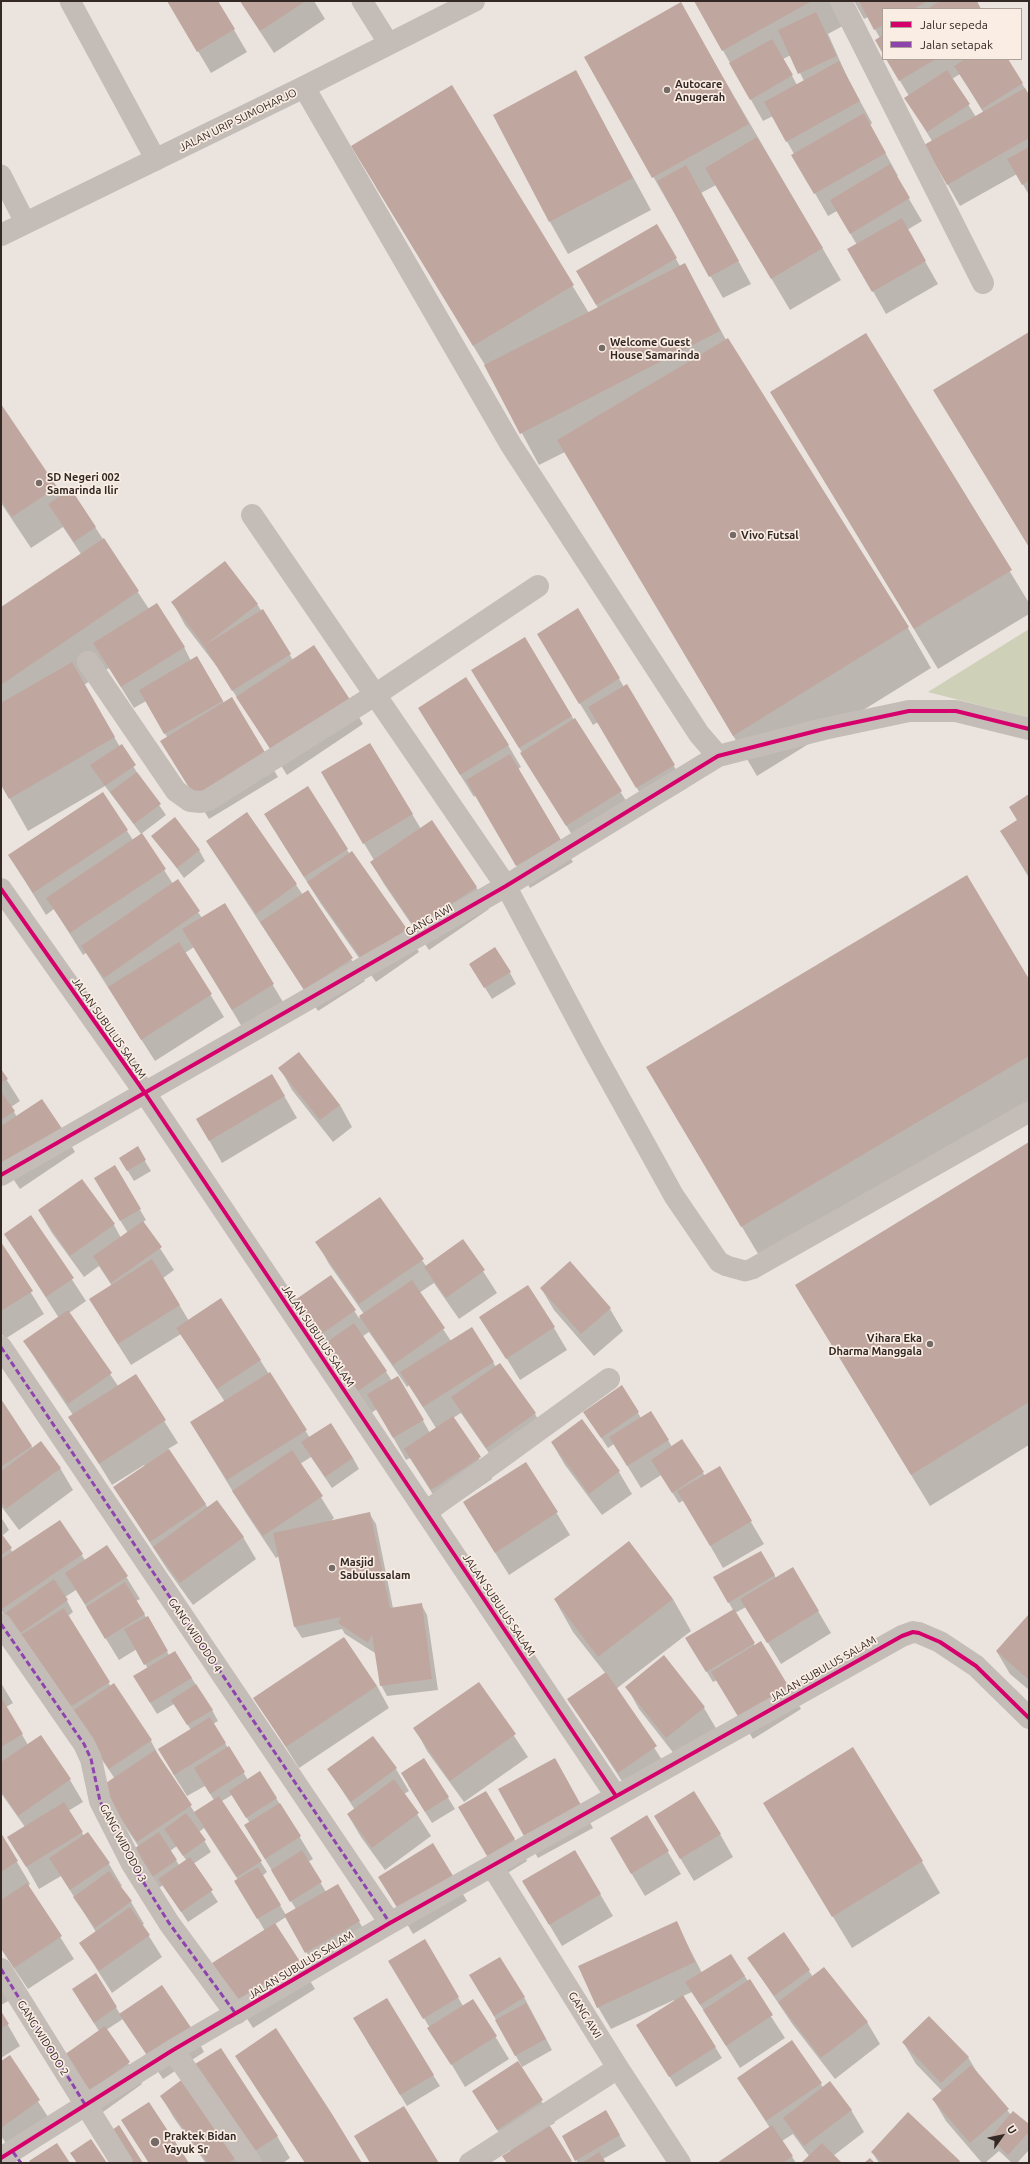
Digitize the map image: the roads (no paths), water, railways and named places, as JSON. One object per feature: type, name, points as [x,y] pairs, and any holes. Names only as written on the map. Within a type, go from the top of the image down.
[{"type":"street","name":"JALAN URIP SUMOHARJO","points":[[1,234],[156,160],[474,1]]},
{"type":"street","points":[[841,1],[983,283]]},
{"type":"street","points":[[304,87],[511,444],[699,734],[718,756]]},
{"type":"street","points":[[252,515],[506,886]]},
{"type":"street","points":[[88,662],[176,791],[184,798],[196,802],[208,800],[376,695],[538,586]]},
{"type":"street","name":"GANG AWI","points":[[1,1175],[506,886],[718,756],[824,729],[909,712],[956,711],[1029,729]]},
{"type":"street","name":"JALAN SUBULUS SALAM","points":[[1,889],[145,1093],[616,1796]]},
{"type":"street","name":"GANG WIDODO 4","points":[[1,1346],[390,1923]]},
{"type":"street","points":[[426,1512],[609,1379]]},
{"type":"street","name":"GANG WIDODO 3","points":[[1,1624],[84,1744],[91,1759],[100,1800],[132,1864],[169,1923],[236,2014]]},
{"type":"street","name":"JALAN SUBULUS SALAM","points":[[1,2158],[173,2050],[390,1923],[891,1640],[913,1632],[927,1635],[976,1666],[1029,1718]]},
{"type":"street","name":"GANG AWI","points":[[492,1866],[618,2068],[680,2163]]},
{"type":"street","name":"GANG WIDODO 2","points":[[1,1970],[122,2163]]},
{"type":"street","points":[[173,2050],[251,2163]]},
{"type":"street","points":[[470,2163],[618,2068]]},
{"type":"lane","points":[[70,1],[156,160]]},
{"type":"lane","points":[[362,1],[389,44]]},
{"type":"lane","points":[[1,175],[25,222]]},
{"type":"lane","points":[[506,886],[592,1048],[674,1196],[719,1262],[727,1266],[745,1271],[752,1268],[1029,1112]]},
{"type":"place","name":"Autocare Anugerah","points":[[667,90]]},
{"type":"place","name":"Welcome Guest House Samarinda","points":[[602,348]]},
{"type":"place","name":"SD Negeri 002 Samarinda Ilir","points":[[39,483]]},
{"type":"place","name":"Vivo Futsal","points":[[733,535]]},
{"type":"place","name":"Vihara Eka Dharma Manggala","points":[[930,1344]]},
{"type":"place","name":"Masjid Sabulussalam","points":[[332,1568]]},
{"type":"place","name":"Praktek Bidan Yayuk Sr","points":[[155,2142]]}]
